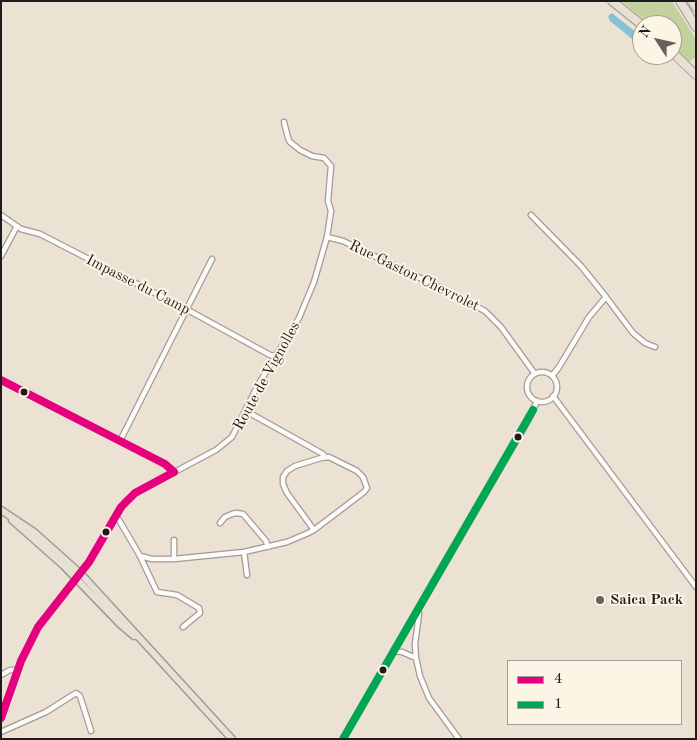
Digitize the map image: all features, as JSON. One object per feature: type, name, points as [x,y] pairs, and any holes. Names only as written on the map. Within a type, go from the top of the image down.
[{"type":"highway","points":[[612,1],[632,17]]},
{"type":"highway","points":[[680,1],[696,27]]},
{"type":"highway","points":[[692,1],[696,7]]},
{"type":"highway","points":[[682,62],[696,75]]},
{"type":"main road","points":[[2,511],[34,532],[124,620],[232,739]]},
{"type":"street","name":"Route de Vignolles","points":[[1,719],[18,670],[38,627],[92,558],[125,502],[135,493],[223,446],[232,438],[258,385],[303,309],[317,274],[326,239],[330,211],[328,200],[331,166],[324,158],[312,156],[290,142],[284,122]]},
{"type":"street","points":[[531,214],[581,266],[633,333],[645,343],[655,347]]},
{"type":"street","name":"Impasse du Camp","points":[[1,215],[21,229],[40,234],[275,356]]},
{"type":"street","points":[[1,256],[16,226]]},
{"type":"street","name":"Rue Gaston Chevrolet","points":[[326,239],[343,241],[485,311],[501,326],[536,374]]},
{"type":"street","points":[[120,441],[212,259]]},
{"type":"street","points":[[552,376],[560,367],[588,317],[606,297]]},
{"type":"street","points":[[544,372],[552,376],[556,384],[556,392],[553,396],[546,401],[537,401],[532,398],[527,390],[528,380],[536,374],[544,372]]},
{"type":"street","points":[[1,380],[168,466],[174,472]]},
{"type":"street","points":[[553,396],[696,587]]},
{"type":"street","points":[[343,739],[529,419],[537,401]]},
{"type":"street","points":[[140,556],[152,559],[174,559],[244,552],[287,542],[314,530],[367,488],[360,474],[336,460],[325,457],[323,454],[246,411]]},
{"type":"street","points":[[314,530],[286,493],[283,477],[287,471],[295,466],[325,457]]},
{"type":"street","points":[[220,523],[225,517],[236,512],[243,514],[266,541],[268,547]]},
{"type":"street","points":[[115,517],[140,556],[157,592],[177,595],[199,608],[200,612],[183,627]]},
{"type":"street","points":[[174,540],[174,559]]},
{"type":"street","points":[[244,552],[247,575]]},
{"type":"street","points":[[418,609],[416,658],[420,676],[429,698],[459,739]]},
{"type":"street","points":[[394,651],[416,658]]},
{"type":"street","points":[[1,675],[10,670],[18,670]]},
{"type":"street","points":[[1,732],[46,712],[76,693],[80,696],[91,731]]},
{"type":"green space","points":[[621,1],[672,1],[681,15],[638,15]]},
{"type":"green space","points":[[682,17],[696,39],[696,57],[689,62],[682,55]]},
{"type":"water","points":[[612,13],[632,29],[632,39],[610,21],[608,16]]},
{"type":"transit line","name":"4","points":[[1,380],[165,464],[174,472]]},
{"type":"transit line","name":"1","points":[[343,739],[533,410]]},
{"type":"transit line","name":"4","points":[[1,718],[21,661],[38,627],[89,562],[121,507],[135,493],[174,472]]},
{"type":"place","name":"Saica Pack","points":[[600,600]]}]
